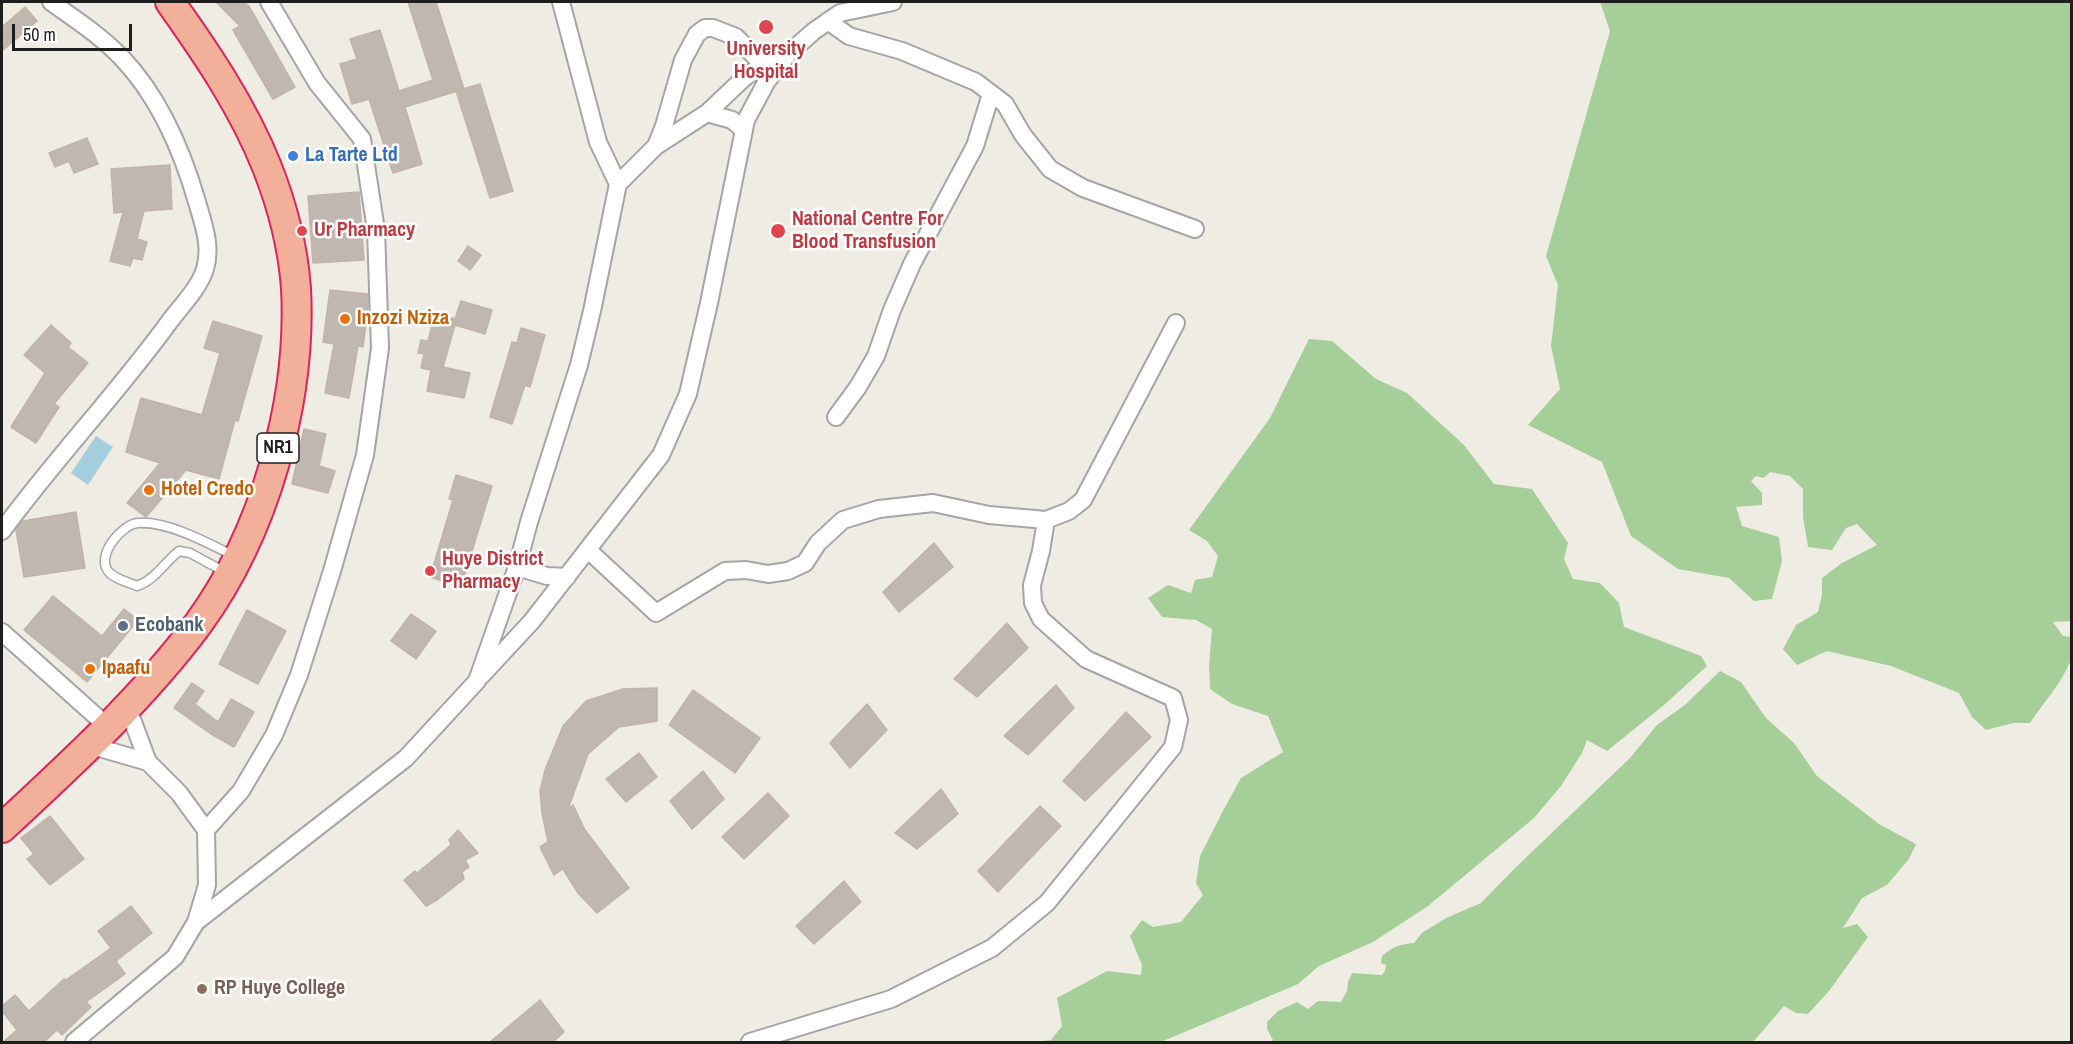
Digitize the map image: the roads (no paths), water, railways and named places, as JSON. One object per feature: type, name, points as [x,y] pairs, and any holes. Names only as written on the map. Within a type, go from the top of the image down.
[{"type":"highway","name":"NR1","points":[[2,828],[99,736],[198,623],[233,566],[258,514],[284,422],[296,330],[296,286],[286,230],[263,158],[249,126],[230,91],[170,2]]},
{"type":"street","points":[[2,531],[29,494],[152,345],[195,286],[205,268],[208,239],[175,138],[151,95],[122,58],[83,24],[51,2]]},
{"type":"street","points":[[206,830],[242,791],[274,735],[299,675],[365,455],[380,348],[375,230],[362,139],[317,83],[269,2]]},
{"type":"street","points":[[561,2],[598,142],[618,184]]},
{"type":"street","points":[[196,922],[406,758],[532,621],[661,455],[688,394],[746,120],[767,81],[789,53],[828,21],[840,13],[893,2]]},
{"type":"street","points":[[828,21],[849,36],[902,51],[976,82],[1005,104],[1023,135],[1050,169],[1083,188],[1195,228]]},
{"type":"street","points":[[656,146],[683,60],[697,34],[705,28],[713,28],[736,36],[763,65]]},
{"type":"street","points":[[477,681],[516,567],[579,365],[618,184],[656,146],[706,112],[745,77],[763,65],[789,53]]},
{"type":"street","points":[[836,417],[858,387],[876,356],[892,310],[912,264],[975,146],[992,94]]},
{"type":"street","points":[[706,112],[732,120],[744,130]]},
{"type":"street","points":[[588,550],[656,613],[725,571],[746,570],[768,574],[788,571],[805,563],[818,543],[843,520],[879,509],[933,503],[989,515],[1046,520],[1069,511],[1083,500],[1176,323]]},
{"type":"street","points":[[750,1042],[891,999],[992,948],[1047,903],[1173,747],[1179,720],[1173,698],[1086,658],[1041,619],[1033,603],[1032,585],[1046,520]]},
{"type":"street","points":[[516,567],[547,576],[567,577]]},
{"type":"street","points":[[2,632],[99,736],[148,762],[179,793],[206,830],[207,885],[196,922],[175,957],[74,1042]]},
{"type":"street","points":[[127,706],[148,762]]},
{"type":"lane","points":[[136,523],[156,525],[187,533],[233,566],[179,551],[168,559],[149,582],[137,586],[110,574],[105,566],[104,558],[110,544],[120,533],[136,523]]},
{"type":"water","points":[[96,436],[113,447],[88,485],[71,473]]},
{"type":"place","name":"University Hospital","points":[[766,27]]},
{"type":"place","name":"La Tarte Ltd","points":[[293,156]]},
{"type":"place","name":"Ur Pharmacy","points":[[302,231]]},
{"type":"place","name":"National Centre For Blood Transfusion","points":[[778,231]]},
{"type":"place","name":"Inzozi Nziza","points":[[345,319]]},
{"type":"place","name":"Hotel Credo","points":[[149,490]]},
{"type":"place","name":"Huye District Pharmacy","points":[[430,571]]},
{"type":"place","name":"Ecobank","points":[[123,626]]},
{"type":"place","name":"Ipaafu","points":[[90,669]]},
{"type":"place","name":"RP Huye College","points":[[202,989]]}]
